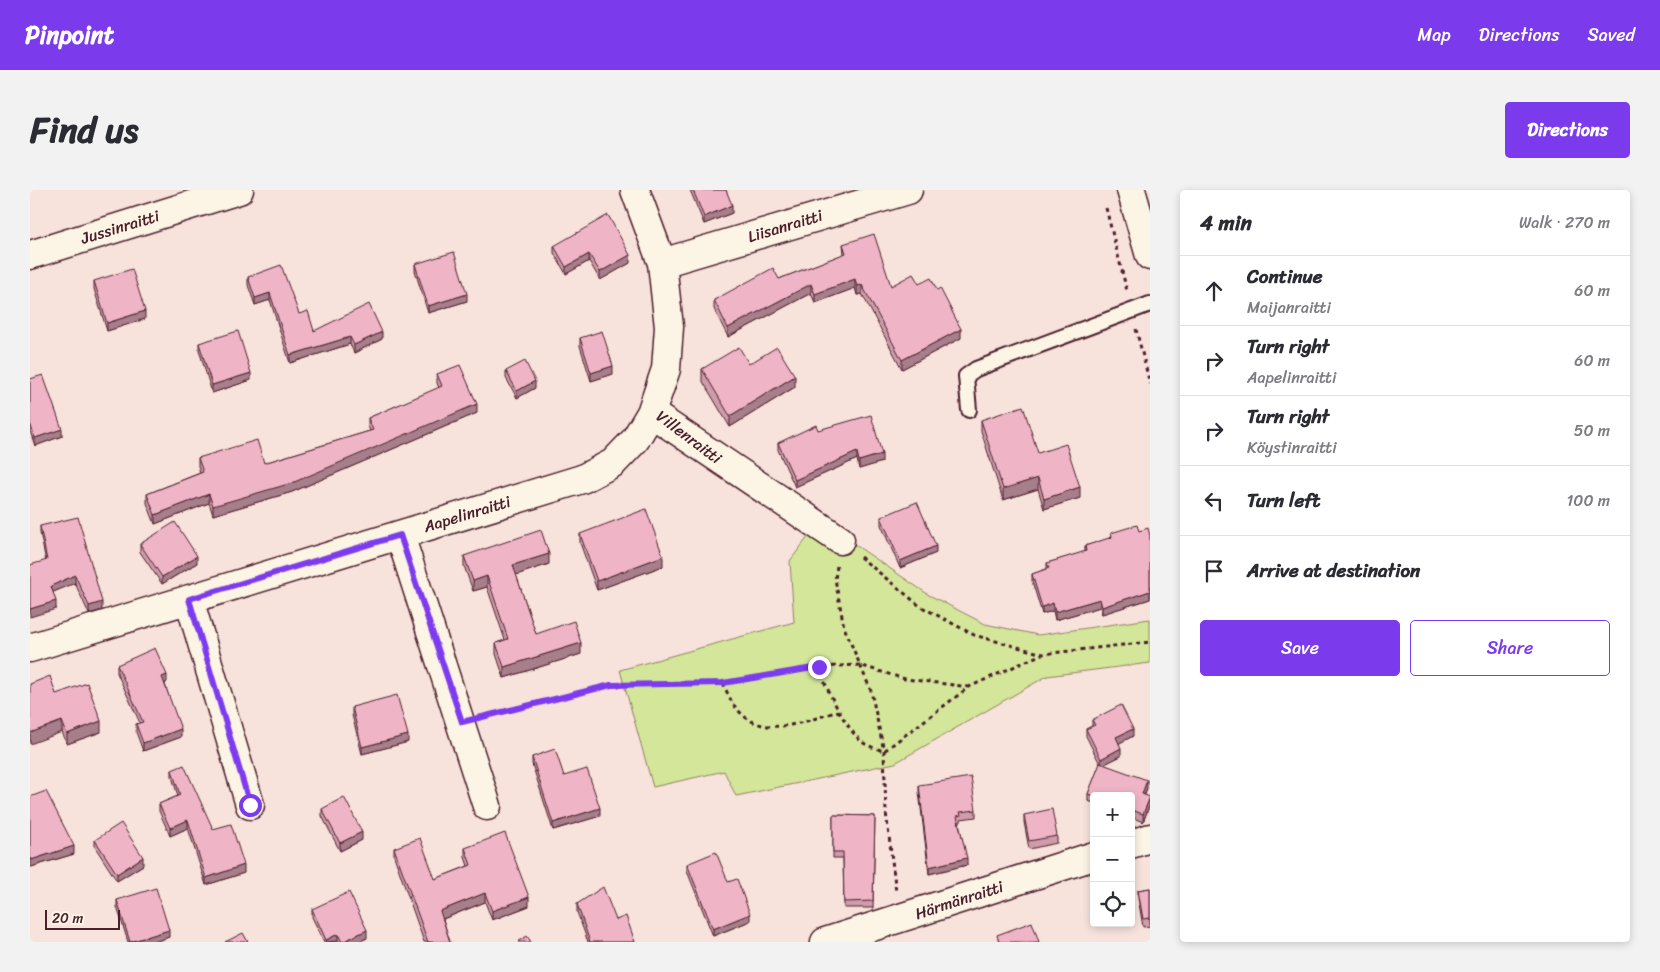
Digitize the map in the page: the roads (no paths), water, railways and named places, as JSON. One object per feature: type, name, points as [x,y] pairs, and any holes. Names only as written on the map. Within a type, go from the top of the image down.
[{"type":"street","name":"Jussinraitti","points":[[30,255],[239,190]]},
{"type":"street","name":"Villenraitti","points":[[635,190],[662,263],[669,327],[666,369],[651,413],[840,540]]},
{"type":"street","name":"Liisanraitti","points":[[662,263],[908,190]]},
{"type":"street","points":[[1132,190],[1150,256]]},
{"type":"street","name":"Aapelinraitti","points":[[30,648],[582,479],[613,463],[635,440],[651,413]]},
{"type":"street","points":[[400,535],[462,722],[487,806]]},
{"type":"street","points":[[189,599],[250,805]]},
{"type":"street","points":[[1135,843],[1150,838]]},
{"type":"street","name":"Härmänraitti","points":[[827,942],[1090,857]]},
{"type":"lane","points":[[969,410],[966,376],[976,369],[1150,304]]}]
